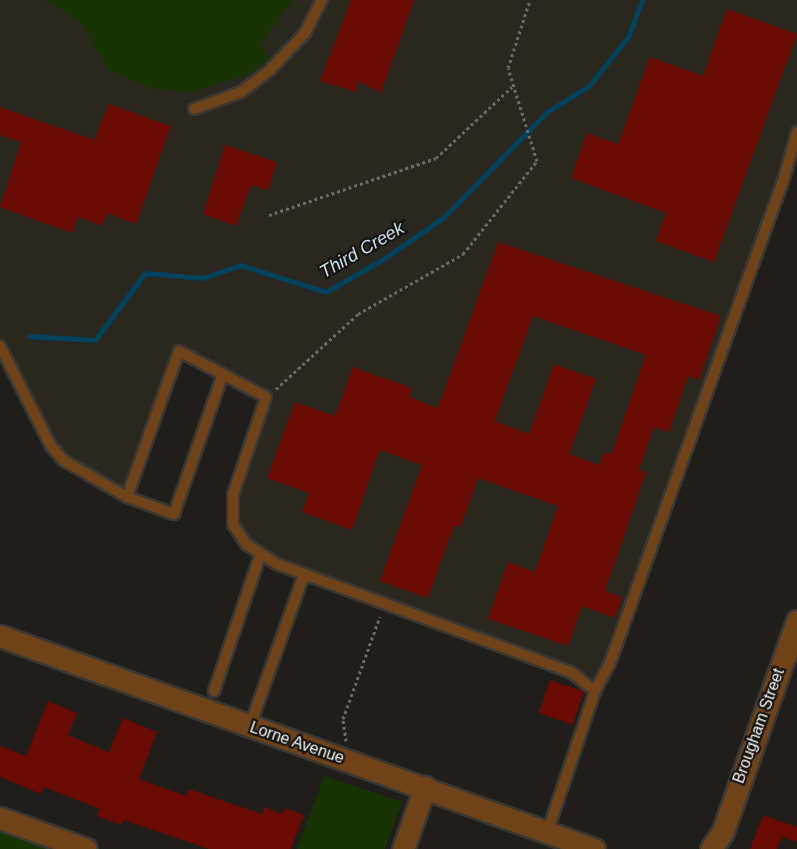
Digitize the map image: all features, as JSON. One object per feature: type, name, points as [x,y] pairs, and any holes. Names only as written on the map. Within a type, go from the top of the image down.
[{"type":"street","name":"Brougham Street","points":[[711,849],[722,840],[797,621]]},
{"type":"street","name":"Lorne Avenue","points":[[0,636],[594,849]]},
{"type":"street","points":[[403,849],[425,787]]},
{"type":"street","points":[[0,818],[86,849]]},
{"type":"lane","points":[[194,109],[241,92],[271,69],[304,33],[322,0]]},
{"type":"lane","points":[[547,833],[595,691],[610,663],[784,178],[797,132]]},
{"type":"lane","points":[[0,346],[51,446],[63,460],[127,497],[174,514],[223,374]]},
{"type":"lane","points":[[127,497],[179,351],[266,397],[233,495],[231,512],[239,536],[260,556],[571,672],[595,691]]},
{"type":"lane","points":[[214,691],[260,556]]},
{"type":"lane","points":[[304,574],[565,665],[591,678],[595,691]]},
{"type":"lane","points":[[250,726],[304,574]]},
{"type":"path","points":[[266,397],[358,314],[463,254],[537,161],[514,96],[508,68],[531,0]]},
{"type":"path","points":[[269,215],[436,158],[512,87]]},
{"type":"path","points":[[348,761],[343,719],[384,604]]},
{"type":"shaded area","points":[[0,0],[797,0],[797,132],[595,691],[583,680],[260,556],[231,512],[266,398],[179,351],[127,497],[63,460],[0,346]]},
{"type":"green space","points":[[46,0],[293,0],[260,44],[270,59],[246,75],[191,92],[151,88],[108,70],[82,23]]},
{"type":"green space","points":[[324,776],[402,802],[385,849],[297,849]]},
{"type":"green space","points":[[0,827],[58,849],[0,849]]},
{"type":"building","points":[[351,0],[414,0],[381,93],[358,81],[356,92],[320,81]]},
{"type":"building","points":[[727,9],[797,34],[714,262],[656,241],[666,213],[571,178],[587,133],[618,144],[650,57],[703,76]]},
{"type":"building","points":[[109,104],[171,126],[136,224],[107,213],[102,226],[78,217],[72,233],[0,207],[21,142],[0,135],[0,107],[94,140]]},
{"type":"building","points":[[225,145],[277,162],[268,190],[251,185],[236,226],[203,214]]},
{"type":"building","points":[[498,242],[721,316],[699,380],[688,376],[669,432],[654,427],[639,470],[646,472],[605,591],[622,597],[615,618],[582,606],[568,646],[488,619],[508,562],[535,572],[558,506],[478,478],[461,526],[454,526],[428,598],[380,581],[422,465],[380,450],[352,530],[302,512],[309,493],[267,478],[295,402],[335,416],[353,367],[412,388],[409,397],[438,408]],"holes":[[[533,316],[646,355],[612,453],[604,453],[599,465],[569,454],[596,379],[554,364],[529,434],[495,421]]]},
{"type":"building","points":[[550,680],[584,692],[573,725],[539,713]]},
{"type":"building","points":[[48,701],[77,713],[68,735],[109,752],[123,718],[157,732],[139,779],[186,796],[189,789],[262,814],[264,807],[283,814],[285,808],[304,815],[291,849],[209,849],[123,820],[121,825],[97,816],[100,809],[44,787],[41,794],[0,777],[0,746],[26,756]]},
{"type":"building","points":[[763,815],[797,827],[797,842],[782,837],[777,849],[750,849]]},
{"type":"waterway","name":"Third Creek","points":[[30,336],[95,340],[145,273],[203,278],[240,265],[326,292],[385,258],[444,217],[547,112],[589,86],[628,37],[642,0]]}]
